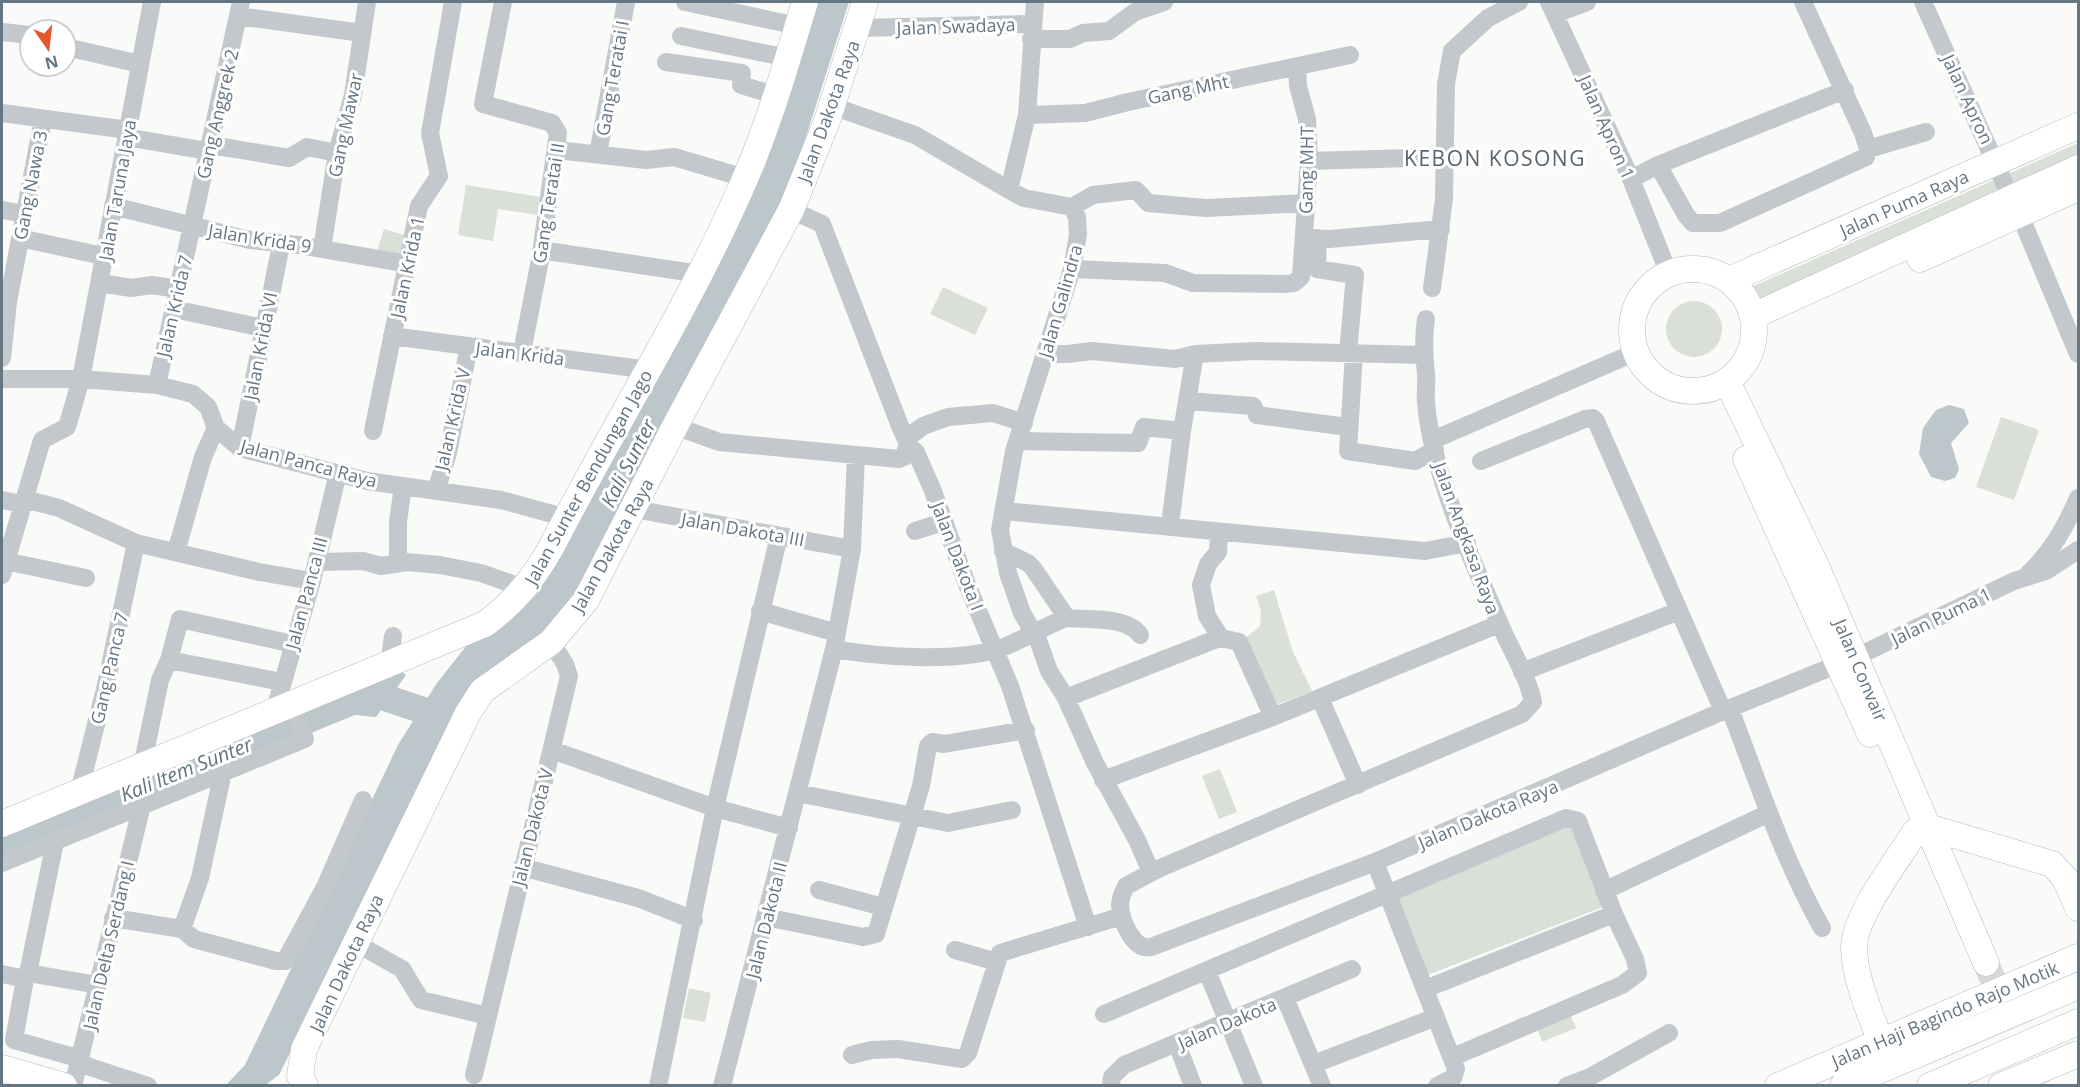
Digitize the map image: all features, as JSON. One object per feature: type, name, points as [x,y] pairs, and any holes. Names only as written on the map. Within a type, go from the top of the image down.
[{"type":"street","name":"Jalan Taruna Jaya","points":[[3,568],[42,440],[67,427],[81,379],[101,283],[103,256],[118,207],[149,2]]},
{"type":"street","name":"Gang Mawar","points":[[322,249],[337,153],[353,95],[367,2]]},
{"type":"street","name":"Jalan Krida 1","points":[[373,431],[419,206],[439,176],[430,133],[453,2]]},
{"type":"street","name":"Gang Teratai II","points":[[503,2],[483,104],[552,123],[558,133],[541,250],[522,352]]},
{"type":"street","name":"Gang Teratai I","points":[[598,154],[626,2]]},
{"type":"street","points":[[685,2],[798,26]]},
{"type":"street","name":"Jalan Sunter Bendungan Jago","points":[[2,824],[287,709],[485,624],[526,589],[700,274],[745,178],[777,96],[805,2]]},
{"type":"street","name":"Jalan Dakota Raya","points":[[304,1086],[300,1076],[304,1049],[354,942],[463,723],[482,691],[550,642],[586,600],[675,426],[791,210],[832,106],[865,2]]},
{"type":"street","name":"Jalan Swadaya","points":[[857,28],[1031,31],[1035,2]]},
{"type":"street","points":[[1009,190],[1027,114],[1031,31],[1070,39],[1083,33],[1109,31],[1135,12],[1164,2]]},
{"type":"street","points":[[1432,288],[1441,229],[1447,76],[1452,51],[1488,18],[1519,2]]},
{"type":"street","name":"Jalan Apron 1","points":[[1587,2],[1552,8],[1631,179],[1668,274]]},
{"type":"street","points":[[1803,2],[1845,90],[1868,149]]},
{"type":"street","name":"Jalan Apron","points":[[1923,2],[2008,188]]},
{"type":"street","points":[[240,9],[362,33]]},
{"type":"street","name":"Gang Anggrek 2","points":[[192,226],[240,9]]},
{"type":"street","points":[[2,32],[18,34]]},
{"type":"street","points":[[681,36],[788,58]]},
{"type":"street","points":[[78,50],[140,64]]},
{"type":"street","name":"Gang Mht","points":[[1027,114],[1059,116],[1085,113],[1350,55]]},
{"type":"street","points":[[666,62],[742,73],[741,85],[777,96]]},
{"type":"street","name":"Gang MHT","points":[[1297,67],[1298,86],[1307,119],[1309,161],[1307,203],[1317,269],[1355,275],[1351,353]]},
{"type":"street","points":[[1631,179],[1658,165],[1845,90]]},
{"type":"street","points":[[832,106],[915,135],[1024,198],[1072,207],[1093,195],[1136,190],[1148,203],[1206,208],[1307,203]]},
{"type":"street","points":[[2,113],[130,136],[289,158],[307,147],[337,153]]},
{"type":"street","name":"Gang Nawa 3","points":[[2,358],[5,302],[43,119]]},
{"type":"street","name":"Jalan Puma Raya","points":[[2008,188],[2079,126]]},
{"type":"street","points":[[1658,165],[1686,215],[1693,223],[1720,223],[1861,160],[1868,149],[1926,132]]},
{"type":"street","name":"Jalan Puma Raya","points":[[1754,324],[2008,188],[2079,143]]},
{"type":"street","points":[[557,150],[646,160],[674,157],[745,178]]},
{"type":"street","name":"Gang Mht","points":[[1309,161],[1444,157]]},
{"type":"street","name":"Jalan Puma Raya","points":[[1736,286],[2008,188],[2079,168]]},
{"type":"street","points":[[2008,188],[2079,354]]},
{"type":"street","name":"Jalan Puma Raya","points":[[2008,188],[2079,188]]},
{"type":"street","name":"Jalan Krida 9","points":[[118,207],[281,245],[322,249],[408,264]]},
{"type":"street","name":"Jalan Galindra","points":[[1072,207],[1077,217],[1078,235],[1072,269],[1017,441],[1000,530],[1008,573],[1022,613],[1045,655],[1048,671],[1066,698],[1103,780],[1137,840],[1151,872]]},
{"type":"street","points":[[2,210],[25,214]]},
{"type":"street","name":"Jalan Dakota I","points":[[791,210],[822,224],[909,446],[916,452],[1026,730],[1088,927]]},
{"type":"street","name":"Jalan Krida 7","points":[[157,385],[192,226]]},
{"type":"street","name":"Gang MHT","points":[[1311,238],[1441,229]]},
{"type":"street","points":[[20,238],[103,256]]},
{"type":"street","name":"Gang MHT","points":[[1072,269],[1165,273],[1193,283],[1294,283],[1302,274],[1311,238]]},
{"type":"street","name":"Jalan Krida VI","points":[[240,448],[281,245]]},
{"type":"street","points":[[541,250],[700,274]]},
{"type":"street","points":[[1700,268],[1736,286],[1754,324],[1748,358],[1720,384],[1691,391],[1668,385],[1649,372],[1636,352],[1632,326],[1639,300],[1647,289],[1668,274],[1700,268]]},
{"type":"street","points":[[101,283],[131,288],[152,285],[178,289]]},
{"type":"street","points":[[174,309],[263,328]]},
{"type":"street","points":[[1351,353],[1347,447],[1352,452],[1415,461],[1434,445],[1426,401],[1423,355],[1426,319]]},
{"type":"street","name":"Jalan Krida","points":[[392,336],[648,370]]},
{"type":"street","name":"Jalan Krida V","points":[[436,491],[448,453],[469,346]]},
{"type":"street","points":[[1046,354],[1092,351],[1175,359],[1195,354],[1256,351],[1423,355]]},
{"type":"street","name":"Jalan Angkasa Raya","points":[[1358,785],[1522,714],[1533,702],[1467,543],[1434,445],[1636,352]]},
{"type":"street","points":[[1170,525],[1195,354]]},
{"type":"street","name":"Jalan Panca Raya","points":[[2,379],[81,379],[157,385],[193,394],[208,407],[216,428],[240,448],[338,474],[501,500],[567,518]]},
{"type":"street","name":"Jalan Convair","points":[[1720,384],[1817,568],[1847,661],[1979,966]]},
{"type":"street","points":[[1188,401],[1253,406],[1257,416],[1348,427]]},
{"type":"street","points":[[675,426],[719,442],[899,459],[904,457],[910,436],[923,426],[948,417],[993,413],[1024,423]]},
{"type":"street","points":[[1481,461],[1593,418],[1726,710],[1808,905],[1822,927]]},
{"type":"street","points":[[1017,441],[1138,443],[1143,427],[1182,431]]},
{"type":"street","points":[[176,552],[203,457],[216,428]]},
{"type":"street","name":"Jalan Dakota II","points":[[722,1086],[836,641],[852,549],[856,455]]},
{"type":"street","name":"Jalan Panca III","points":[[287,709],[282,682],[312,581],[338,474]]},
{"type":"street","points":[[398,563],[398,522],[403,486]]},
{"type":"street","name":"Jalan Puma 1","points":[[2027,575],[2057,543],[2079,498]]},
{"type":"street","points":[[2,500],[68,511],[136,543],[259,572],[312,581]]},
{"type":"street","name":"Jalan Dakota III","points":[[634,509],[852,549]]},
{"type":"street","points":[[1004,511],[1425,550],[1467,543]]},
{"type":"street","points":[[915,531],[943,522]]},
{"type":"street","points":[[1219,532],[1218,552],[1208,564],[1201,585],[1207,616],[1221,638]]},
{"type":"street","points":[[658,1086],[694,920],[715,808],[779,536]]},
{"type":"street","name":"Gang Panca 7","points":[[79,792],[105,689],[136,543]]},
{"type":"street","name":"Jalan Puma 1","points":[[1847,661],[2027,575],[2046,571],[2079,550]]},
{"type":"street","points":[[1003,551],[1034,568],[1067,618]]},
{"type":"street","points":[[316,562],[363,561],[381,566],[398,563],[440,565],[481,573],[526,589]]},
{"type":"street","points":[[3,568],[86,578]]},
{"type":"street","points":[[760,611],[875,657],[995,650],[1033,631],[1067,618],[1124,623],[1135,628],[1140,635]]},
{"type":"street","points":[[1522,672],[1679,611]]},
{"type":"street","points":[[142,767],[160,680],[169,660],[180,619],[293,644]]},
{"type":"street","points":[[1103,780],[1273,717],[1499,624]]},
{"type":"street","points":[[389,664],[393,636]]},
{"type":"street","points":[[1066,698],[1221,638],[1239,642],[1273,717]]},
{"type":"street","name":"Jalan Dakota V","points":[[474,1075],[568,676],[565,664],[550,642]]},
{"type":"street","points":[[169,660],[282,682]]},
{"type":"street","name":"Jalan Dakota Raya","points":[[1122,916],[1135,943],[1140,947],[1151,947],[1375,862],[1726,710],[1847,661]]},
{"type":"street","points":[[852,1055],[898,1049],[954,1060],[964,1058],[979,1021],[1001,953],[1122,916],[1120,903],[1126,886],[1151,872],[1358,785],[1320,698]]},
{"type":"street","points":[[2,863],[305,738],[287,709]]},
{"type":"street","points":[[766,917],[869,937],[876,934],[921,786],[925,755],[932,742],[944,744],[1026,730]]},
{"type":"street","points":[[552,750],[715,808],[789,828]]},
{"type":"street","points":[[182,929],[200,878],[223,772]]},
{"type":"street","points":[[797,793],[948,823],[1012,810]]},
{"type":"street","points":[[113,918],[182,929],[194,939],[276,962],[285,961],[327,882],[363,800]]},
{"type":"street","name":"Jalan Delta Serdang I","points":[[73,1086],[142,805]]},
{"type":"street","points":[[1604,891],[1769,813]]},
{"type":"street","points":[[1104,1014],[1570,818],[1578,821],[1604,891],[1638,968],[1638,973],[1632,980],[1453,1057]]},
{"type":"street","points":[[1881,1042],[1858,971],[1854,950],[1855,933],[1861,916],[1921,830],[2052,864],[2065,878],[2079,908]]},
{"type":"street","points":[[55,842],[14,1040],[81,1059],[82,1064],[148,1086]]},
{"type":"street","points":[[1375,862],[1453,1057],[1456,1072],[1450,1083]]},
{"type":"street","points":[[522,867],[638,898],[694,920]]},
{"type":"street","points":[[819,890],[884,907]]},
{"type":"street","points":[[1425,989],[1614,914]]},
{"type":"street","points":[[354,942],[402,969],[421,1000],[488,1016]]},
{"type":"street","points":[[955,950],[997,962]]},
{"type":"street","name":"Jalan Haji Bagindo Rajo Motik","points":[[1778,1086],[2079,957]]},
{"type":"street","name":"Jalan Dakota","points":[[1111,1086],[1112,1077],[1124,1065],[1352,969]]},
{"type":"street","points":[[1207,972],[1254,1086]]},
{"type":"street","points":[[2,974],[98,985]]},
{"type":"street","name":"Jalan Haji Bagindo Rajo Motik","points":[[1843,1086],[2079,986]]},
{"type":"street","points":[[1285,998],[1323,1086]]},
{"type":"street","points":[[1314,1065],[1436,1017]]},
{"type":"street","points":[[1930,1086],[2079,1022]]},
{"type":"street","points":[[1567,1086],[1668,1034]]},
{"type":"street","points":[[1177,1044],[1193,1086]]},
{"type":"street","points":[[2001,1086],[2079,1054]]},
{"type":"street","points":[[2,1068],[64,1086]]},
{"type":"shaded area","points":[[2078,143],[2078,174],[1753,316],[1742,291]]},
{"type":"shaded area","points":[[466,185],[547,198],[544,216],[498,209],[493,241],[458,235]]},
{"type":"shaded area","points":[[384,229],[407,236],[401,258],[377,252]]},
{"type":"shaded area","points":[[943,287],[988,308],[975,335],[930,314]]},
{"type":"shaded area","points":[[1694,301],[1705,303],[1714,309],[1720,318],[1722,329],[1720,340],[1714,349],[1705,355],[1694,357],[1683,355],[1674,349],[1668,340],[1666,329],[1668,318],[1674,309],[1683,303]]},
{"type":"shaded area","points":[[2001,417],[2039,430],[2014,500],[1976,487]]},
{"type":"shaded area","points":[[1274,590],[1293,652],[1312,691],[1273,706],[1242,641],[1260,626],[1261,611],[1256,596]]},
{"type":"shaded area","points":[[1220,769],[1237,812],[1219,819],[1202,776]]},
{"type":"shaded area","points":[[1571,826],[1603,907],[1425,976],[1393,895]]},
{"type":"shaded area","points":[[689,988],[711,993],[705,1022],[683,1018]]},
{"type":"shaded area","points":[[1570,1014],[1576,1028],[1542,1042],[1537,1028]]},
{"type":"water","name":"Kali Sunter","points":[[815,2],[849,2],[788,193],[577,596],[548,630],[469,693],[279,1075],[265,1085],[225,1086],[245,1065],[399,743],[437,683],[467,645],[536,595],[662,370],[765,167]]},
{"type":"water","points":[[1949,405],[1964,409],[1969,423],[1951,443],[1959,469],[1955,478],[1945,481],[1931,477],[1919,454],[1923,428],[1936,410]]},
{"type":"water","name":"Kali Item Sunter","points":[[398,669],[406,675],[376,717],[355,715],[2,859],[2,832]]},
{"type":"waterway","points":[[354,700],[371,693],[437,715]]},
{"type":"tunnel","points":[[1986,963],[2038,1086]]},
{"type":"district","name":"KEBON KOSONG","points":[[1495,158]]}]
